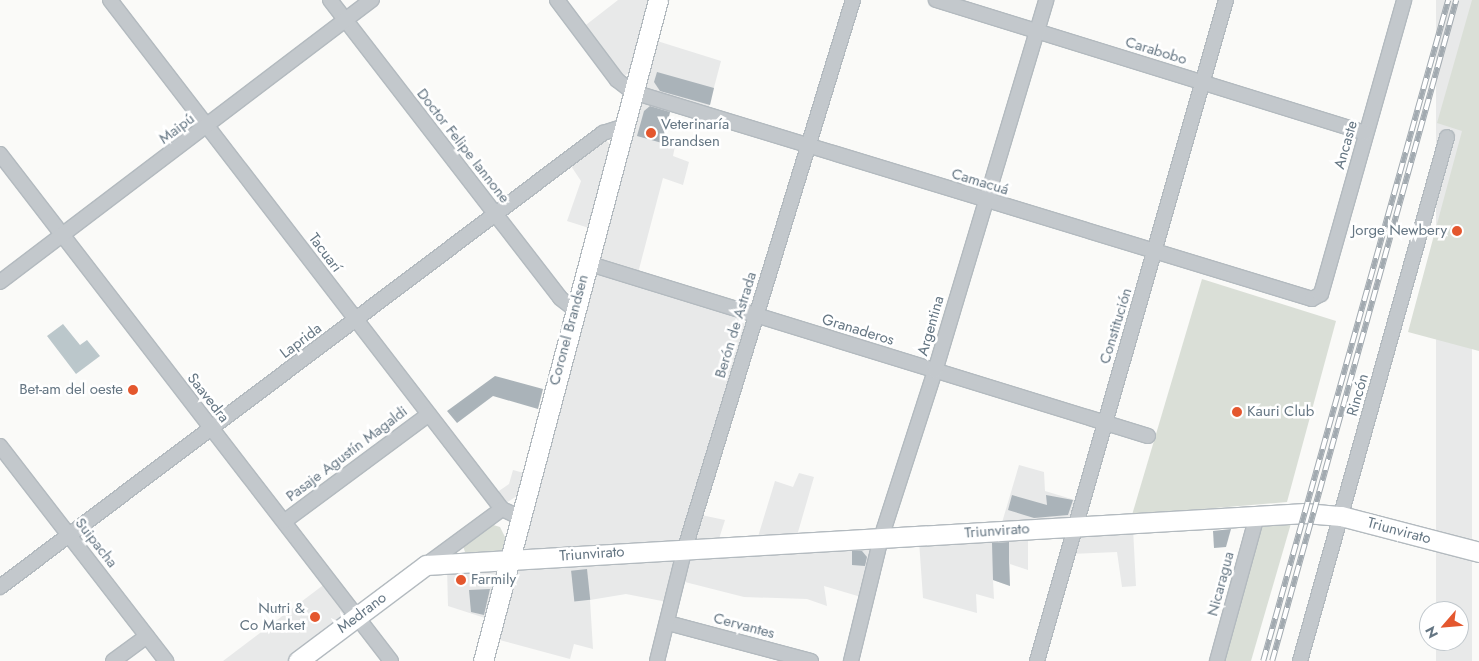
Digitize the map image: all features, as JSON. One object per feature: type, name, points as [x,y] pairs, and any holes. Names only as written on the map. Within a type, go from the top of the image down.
[{"type":"street","name":"Tacuarí","points":[[110,0],[502,509],[521,518]]},
{"type":"street","name":"Doctor Felipe Iannone","points":[[330,0],[560,298],[574,309]]},
{"type":"street","name":"Maipú","points":[[0,282],[372,0]]},
{"type":"street","points":[[557,0],[617,80],[633,92]]},
{"type":"street","name":"Coronel Brandsen","points":[[483,661],[574,309],[658,0]]},
{"type":"street","name":"Berón de Astrada","points":[[657,661],[668,623],[685,548],[852,0]]},
{"type":"street","name":"Carabobo","points":[[936,0],[1366,133]]},
{"type":"street","name":"Argentina","points":[[850,661],[881,538],[935,371],[1046,0]]},
{"type":"street","name":"Constitución","points":[[1038,661],[1104,421],[1155,252],[1200,82],[1226,0]]},
{"type":"street","name":"Ancaste","points":[[1319,298],[1404,0]]},
{"type":"street","name":"Camacuá","points":[[633,92],[1155,252],[1312,299],[1319,298]]},
{"type":"street","name":"Laprida","points":[[0,588],[212,430],[603,133],[624,126]]},
{"type":"street","name":"Rincón","points":[[1300,661],[1447,137]]},
{"type":"street","name":"Saavedra","points":[[0,154],[61,236],[212,430],[285,520],[391,661]]},
{"type":"street","name":"Granaderos","points":[[587,263],[1148,436]]},
{"type":"street","name":"Pasaje Agustín Magaldi","points":[[285,520],[429,414]]},
{"type":"street","name":"Suipacha","points":[[0,446],[166,661]]},
{"type":"street","name":"Medrano","points":[[298,661],[502,509]]},
{"type":"street","name":"Triunvirato","points":[[510,559],[1257,516],[1341,516],[1479,552]]},
{"type":"street","name":"Nicaragua","points":[[1217,661],[1257,516]]},
{"type":"street","points":[[426,565],[510,559]]},
{"type":"street","name":"Cervantes","points":[[668,623],[811,661]]},
{"type":"street","points":[[113,661],[147,636]]},
{"type":"shaded area","points":[[618,0],[652,0],[632,71],[624,76],[620,76],[582,28]]},
{"type":"shaded area","points":[[1436,0],[1472,0],[1472,661],[1436,661],[1436,651],[1469,651],[1469,601],[1436,601]]},
{"type":"shaded area","name":"Jorge Newbery","points":[[1472,0],[1479,0],[1479,351],[1408,332],[1462,131],[1437,123]]},
{"type":"shaded area","points":[[654,40],[721,61],[708,110],[646,89],[644,85]]},
{"type":"shaded area","points":[[643,103],[671,110],[662,142],[675,146],[673,156],[689,162],[683,185],[663,178],[638,273],[599,259],[637,107]]},
{"type":"shaded area","points":[[605,139],[611,145],[589,228],[567,221],[581,181],[569,163]]},
{"type":"shaded area","points":[[602,273],[738,316],[743,319],[746,328],[683,541],[527,551],[520,544],[594,275]]},
{"type":"shaded area","name":"Kauri Club","points":[[1202,279],[1336,321],[1287,502],[1132,515]]},
{"type":"shaded area","points":[[63,324],[80,345],[87,340],[100,356],[76,374],[47,336]]},
{"type":"shaded area","points":[[1019,465],[1044,472],[1045,491],[1075,500],[1069,519],[1001,526]]},
{"type":"shaded area","points":[[513,470],[524,473],[517,496],[506,503],[496,493],[509,484]]},
{"type":"shaded area","points":[[799,473],[814,477],[796,539],[757,540],[775,481],[793,487]]},
{"type":"shaded area","points":[[701,515],[725,520],[718,542],[697,540],[695,536]]},
{"type":"shaded area","points":[[1292,520],[1251,661],[1221,661],[1258,521]]},
{"type":"shaded area","points":[[490,524],[500,527],[507,541],[505,548],[500,552],[465,552],[463,546]]},
{"type":"shaded area","points":[[1133,528],[1136,586],[1122,587],[1117,552],[1071,554],[1076,536]]},
{"type":"shaded area","points":[[1028,534],[1028,570],[1010,564],[1010,586],[993,580],[994,599],[976,594],[977,613],[923,598],[919,541]]},
{"type":"shaded area","points":[[872,547],[861,597],[824,586],[827,606],[807,599],[744,597],[681,581],[690,557]]},
{"type":"shaded area","points":[[672,558],[675,567],[667,602],[626,594],[590,600],[593,649],[574,644],[570,659],[492,638],[512,569]]},
{"type":"shaded area","points":[[447,567],[498,568],[485,618],[448,606]]},
{"type":"shaded area","points":[[326,583],[348,615],[291,661],[223,661]]},
{"type":"building","points":[[657,72],[714,88],[710,105],[660,91],[654,82]]},
{"type":"building","points":[[650,106],[670,112],[662,143],[637,136],[644,111]]},
{"type":"building","points":[[495,376],[543,389],[538,409],[493,396],[457,423],[447,411]]},
{"type":"building","points":[[1012,495],[1047,505],[1046,495],[1073,500],[1068,515],[1034,518],[1008,510]]},
{"type":"building","points":[[1231,529],[1226,547],[1214,548],[1213,531]]},
{"type":"building","points":[[1009,542],[1010,586],[993,580],[992,543]]},
{"type":"building","points":[[852,551],[862,551],[867,557],[865,566],[852,565]]},
{"type":"building","points":[[587,569],[590,600],[574,602],[571,571]]},
{"type":"building","points":[[490,589],[484,615],[471,612],[469,590]]},
{"type":"railway","points":[[1263,661],[1448,0]]},
{"type":"railway","points":[[1272,661],[1456,0]]},
{"type":"place","name":"Veterinaría Brandsen","points":[[651,133]]},
{"type":"place","name":"Jorge Newbery","points":[[1457,231]]},
{"type":"place","name":"Bet-am del oeste","points":[[133,390]]},
{"type":"place","name":"Kauri Club","points":[[1237,412]]},
{"type":"place","name":"Farmily","points":[[461,580]]},
{"type":"place","name":"Nutri & Co Market","points":[[315,617]]}]
